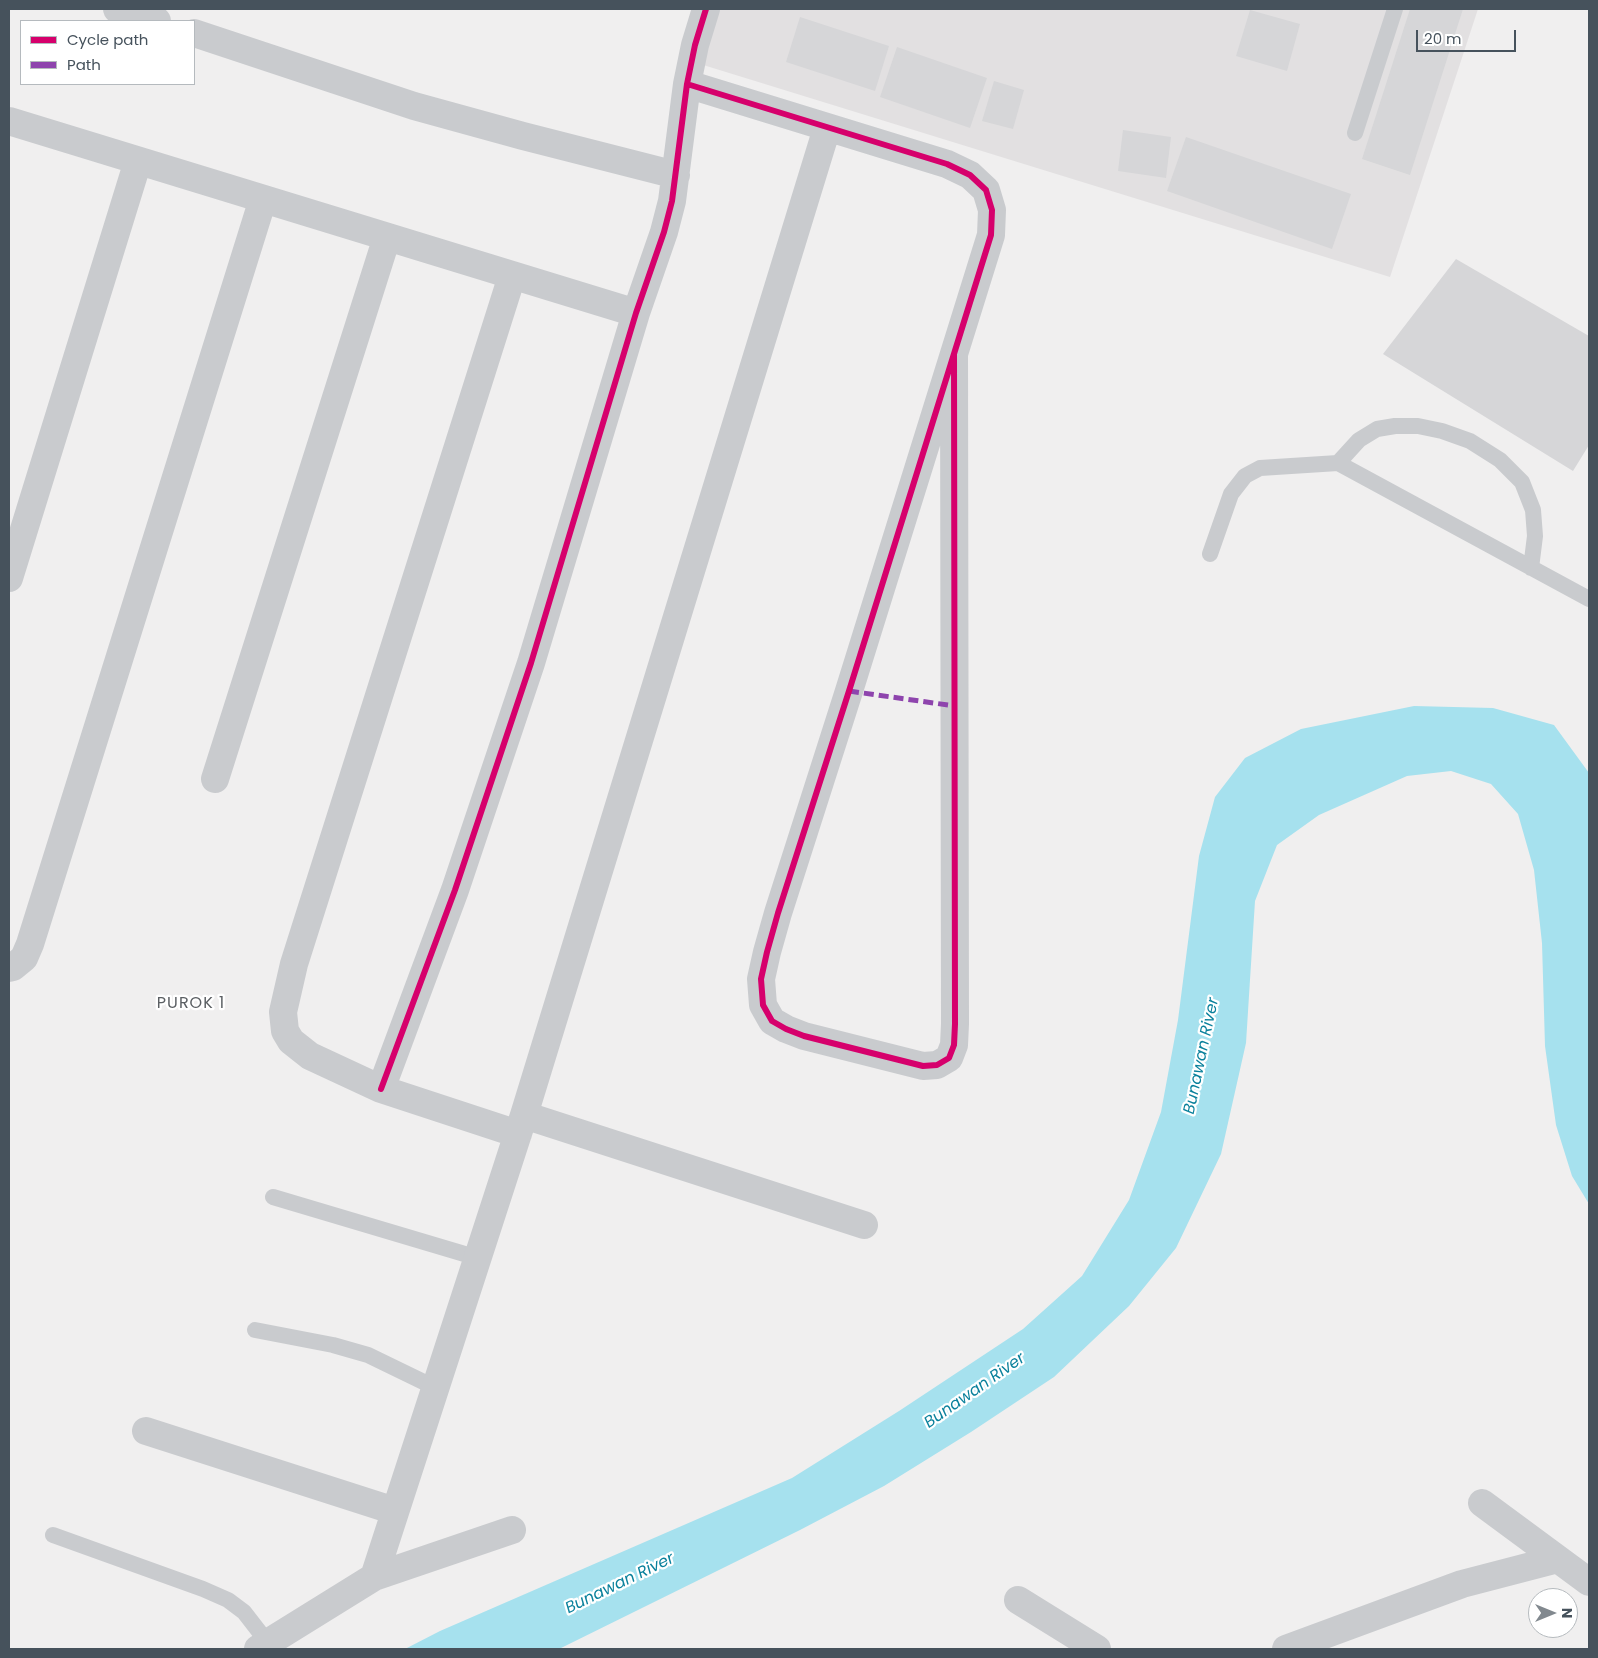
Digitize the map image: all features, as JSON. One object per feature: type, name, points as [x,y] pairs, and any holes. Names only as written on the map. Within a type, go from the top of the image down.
[{"type":"street","points":[[117,9],[154,20]]},
{"type":"street","points":[[381,1089],[455,890],[531,663],[636,313],[668,217],[676,175],[687,84],[695,45],[706,9]]},
{"type":"street","points":[[195,33],[414,106],[676,175]]},
{"type":"street","points":[[687,84],[947,164],[970,175],[986,190],[992,210],[991,235],[778,913],[761,979],[763,1005],[772,1021],[786,1029],[804,1036],[923,1066],[937,1064],[948,1058],[954,1045],[955,1024],[954,354]]},
{"type":"street","points":[[9,123],[636,313]]},
{"type":"street","points":[[374,1577],[521,1124],[826,128]]},
{"type":"street","points":[[9,578],[138,161]]},
{"type":"street","points":[[9,968],[24,958],[30,944],[263,199]]},
{"type":"street","points":[[215,779],[387,237]]},
{"type":"street","points":[[512,276],[294,964],[283,1012],[285,1031],[291,1041],[310,1056],[381,1089],[521,1124],[864,1224]]},
{"type":"street","points":[[146,1431],[395,1511]]},
{"type":"street","points":[[1482,1503],[1589,1582]]},
{"type":"street","points":[[263,1646],[374,1577],[512,1530]]},
{"type":"street","points":[[1286,1649],[1462,1584],[1558,1559]]},
{"type":"street","points":[[1018,1600],[1097,1649]]},
{"type":"lane","points":[[1355,133],[1395,9]]},
{"type":"lane","points":[[1338,463],[1359,440],[1376,430],[1395,426],[1442,431],[1470,441],[1500,460],[1522,482],[1533,510],[1535,536],[1531,568]]},
{"type":"lane","points":[[1210,554],[1231,494],[1245,476],[1260,468],[1338,463],[1589,599]]},
{"type":"lane","points":[[273,1197],[478,1258]]},
{"type":"lane","points":[[256,1330],[333,1345],[368,1355],[436,1388]]},
{"type":"lane","points":[[53,1535],[203,1589],[228,1600],[244,1612],[263,1646]]},
{"type":"shaded area","points":[[718,9],[1478,9],[1390,277],[700,64]]},
{"type":"water","name":"Bunawan River","points":[[1414,706],[1493,708],[1554,725],[1589,773],[1589,1204],[1572,1176],[1556,1125],[1545,1046],[1542,943],[1534,870],[1518,814],[1491,784],[1451,771],[1407,776],[1319,815],[1277,845],[1255,901],[1246,1043],[1221,1154],[1176,1248],[1129,1306],[1054,1377],[971,1432],[884,1486],[800,1530],[559,1649],[405,1649],[440,1631],[792,1478],[899,1411],[1023,1329],[1082,1276],[1129,1200],[1161,1112],[1178,1020],[1199,856],[1215,797],[1245,758],[1301,729]]},
{"type":"building","points":[[1410,9],[1463,9],[1410,175],[1362,159]]},
{"type":"building","points":[[1250,10],[1300,24],[1287,71],[1236,56]]},
{"type":"building","points":[[800,17],[889,46],[875,91],[786,62]]},
{"type":"building","points":[[897,47],[987,78],[970,128],[880,97]]},
{"type":"building","points":[[994,81],[1024,90],[1013,129],[982,121]]},
{"type":"building","points":[[1123,130],[1171,137],[1166,178],[1118,171]]},
{"type":"building","points":[[1186,137],[1351,194],[1332,249],[1167,191]]},
{"type":"building","points":[[1456,259],[1589,336],[1589,445],[1573,471],[1383,354]]},
{"type":"marked path","points":[[849,691],[955,706]]},
{"type":"cycle path","points":[[381,1089],[455,890],[531,663],[636,313],[664,232],[672,201],[687,84],[695,45],[706,9]]},
{"type":"cycle path","points":[[687,84],[947,164],[970,175],[986,190],[992,210],[991,235],[778,913],[761,979],[763,1005],[772,1021],[786,1029],[804,1036],[923,1066],[937,1065],[949,1058],[954,1045],[955,1024],[954,354]]},
{"type":"district","name":"PUROK 1","points":[[191,1004]]}]
